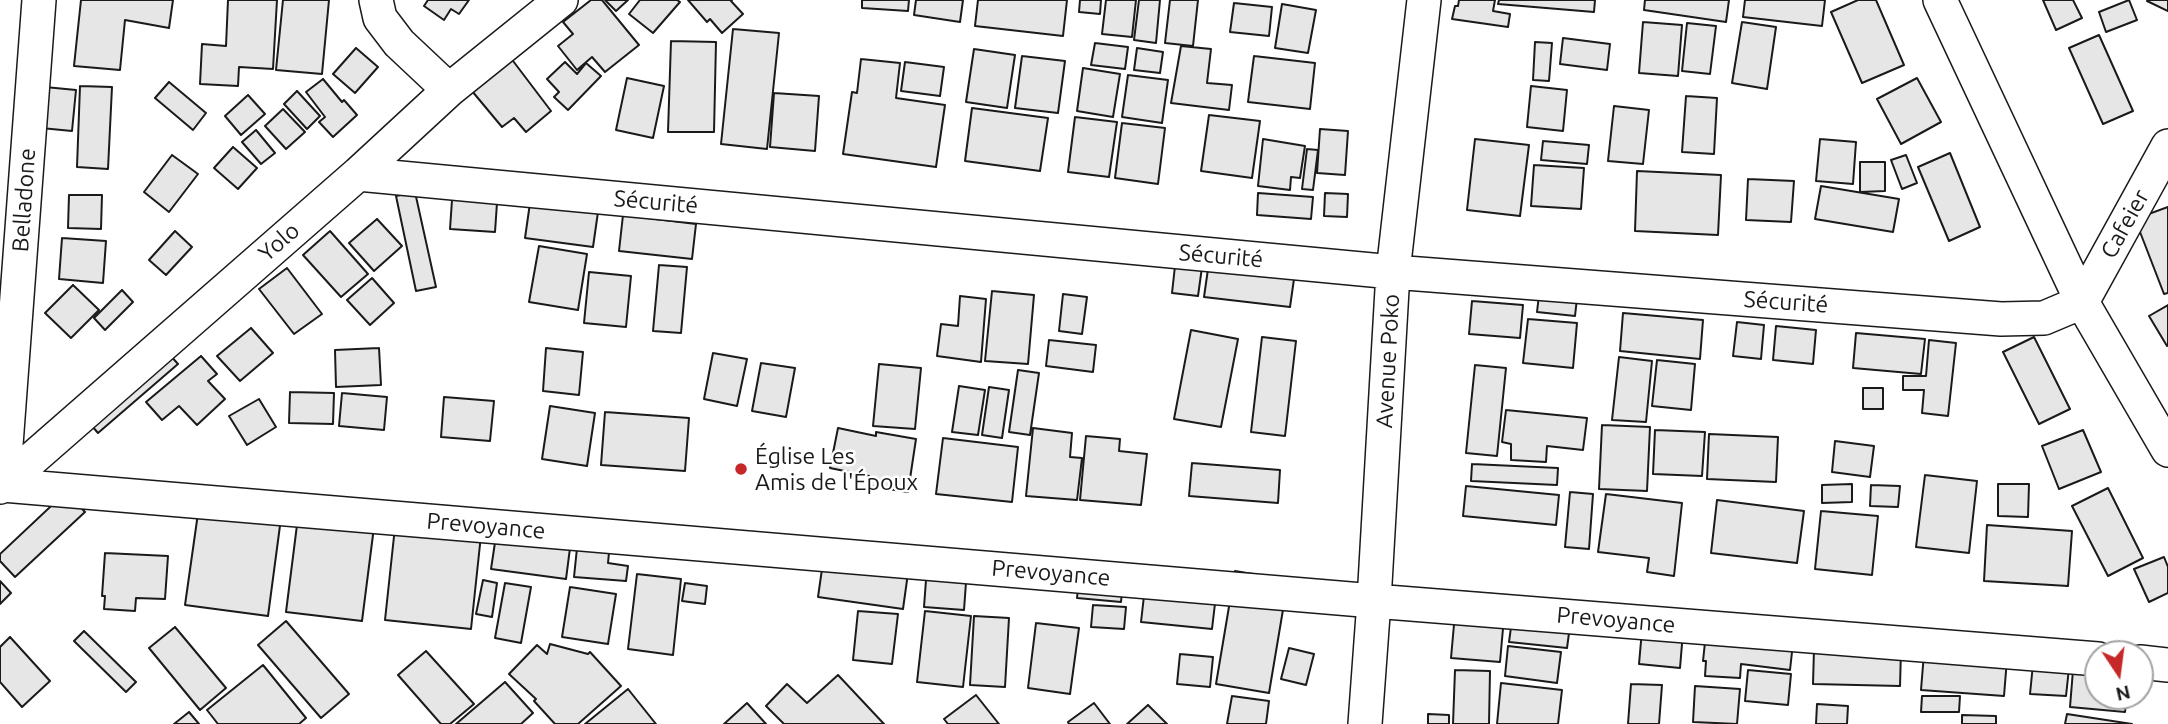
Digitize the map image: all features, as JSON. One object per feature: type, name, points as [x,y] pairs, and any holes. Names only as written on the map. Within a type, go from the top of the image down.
[{"type":"street","name":"Belladone","points":[[2,486],[39,0]]},
{"type":"street","points":[[376,0],[380,18],[398,43],[449,90]]},
{"type":"street","name":"Yolo","points":[[2,486],[358,174],[449,90],[561,0]]},
{"type":"street","name":"Avenue Poko","points":[[1364,724],[1374,601],[1393,272],[1424,0]]},
{"type":"street","points":[[1940,0],[2082,302],[2168,450]]},
{"type":"street","name":"Cafeier","points":[[2082,302],[2168,146]]},
{"type":"street","name":"Sécurité","points":[[358,174],[1393,272],[2001,318],[2044,318],[2082,302]]},
{"type":"street","name":"Prevoyance","points":[[2,486],[2084,658]]},
{"type":"building","points":[[81,0],[173,0],[169,28],[125,20],[120,70],[74,66]]},
{"type":"building","points":[[228,0],[277,0],[273,69],[239,67],[238,86],[200,84],[202,44],[226,46]]},
{"type":"building","points":[[283,0],[329,0],[322,74],[276,70]]},
{"type":"building","points":[[428,0],[469,0],[459,14],[451,9],[444,20],[424,6]]},
{"type":"building","points":[[591,0],[602,0],[639,45],[605,72],[592,57],[577,70],[558,46],[573,34],[563,22]]},
{"type":"building","points":[[605,0],[628,0],[616,11]]},
{"type":"building","points":[[640,0],[680,2],[653,33],[629,14]]},
{"type":"building","points":[[688,0],[732,0],[743,14],[722,33],[710,19],[707,22]]},
{"type":"building","points":[[862,0],[909,0],[908,11],[862,8]]},
{"type":"building","points":[[916,0],[963,0],[960,22],[914,15]]},
{"type":"building","points":[[978,0],[1067,0],[1063,36],[975,26]]},
{"type":"building","points":[[1080,0],[1101,0],[1100,14],[1079,12]]},
{"type":"building","points":[[1106,0],[1136,0],[1132,37],[1102,34]]},
{"type":"building","points":[[1139,0],[1160,0],[1156,43],[1134,40]]},
{"type":"building","points":[[1170,0],[1198,0],[1193,46],[1165,43]]},
{"type":"building","points":[[1459,0],[1495,0],[1493,11],[1510,14],[1508,27],[1452,19]]},
{"type":"building","points":[[1499,0],[1595,0],[1594,12],[1498,4]]},
{"type":"building","points":[[1645,0],[1729,0],[1726,22],[1644,10]]},
{"type":"building","points":[[1745,0],[1825,0],[1822,26],[1743,17]]},
{"type":"building","points":[[1858,0],[1876,0],[1904,65],[1862,83],[1831,12]]},
{"type":"building","points":[[2043,0],[2073,0],[2082,18],[2056,30]]},
{"type":"building","points":[[2129,0],[2137,20],[2106,32],[2099,12]]},
{"type":"building","points":[[2168,0],[2168,11],[2147,1]]},
{"type":"building","points":[[1234,3],[1272,7],[1269,36],[1230,32]]},
{"type":"building","points":[[1282,4],[1316,10],[1308,53],[1275,48]]},
{"type":"building","points":[[1643,22],[1682,25],[1678,76],[1639,73]]},
{"type":"building","points":[[1742,22],[1776,27],[1767,89],[1732,83]]},
{"type":"building","points":[[1687,23],[1716,26],[1710,74],[1682,71]]},
{"type":"building","points":[[733,29],[779,33],[767,149],[721,144]]},
{"type":"building","points":[[2099,35],[2133,111],[2103,124],[2069,48]]},
{"type":"building","points":[[1563,38],[1610,44],[1607,70],[1560,64]]},
{"type":"building","points":[[671,41],[716,42],[714,132],[668,132]]},
{"type":"building","points":[[1535,42],[1552,43],[1549,81],[1533,80]]},
{"type":"building","points":[[1095,43],[1128,47],[1125,69],[1091,65]]},
{"type":"building","points":[[1181,46],[1211,49],[1207,83],[1232,85],[1229,110],[1171,103]]},
{"type":"building","points":[[356,48],[378,67],[355,93],[333,74]]},
{"type":"building","points":[[1137,48],[1163,52],[1160,73],[1134,70]]},
{"type":"building","points":[[974,49],[1015,55],[1007,108],[966,102]]},
{"type":"building","points":[[507,53],[551,111],[526,132],[514,118],[502,127],[467,85]]},
{"type":"building","points":[[1022,56],[1065,61],[1058,113],[1015,108]]},
{"type":"building","points":[[1254,56],[1315,63],[1310,109],[1248,102]]},
{"type":"building","points":[[861,59],[900,63],[896,98],[945,105],[936,167],[843,154],[852,92],[857,93]]},
{"type":"building","points":[[565,62],[577,74],[586,63],[601,76],[568,110],[554,97],[559,92],[547,79]]},
{"type":"building","points":[[905,62],[944,67],[940,96],[901,91]]},
{"type":"building","points":[[1083,68],[1120,74],[1113,117],[1077,111]]},
{"type":"building","points":[[1128,75],[1168,80],[1162,123],[1122,117]]},
{"type":"building","points":[[627,78],[664,86],[653,138],[616,130]]},
{"type":"building","points":[[1917,78],[1941,122],[1901,144],[1877,99]]},
{"type":"building","points":[[323,79],[357,115],[333,137],[319,122],[325,117],[306,92]]},
{"type":"building","points":[[169,82],[206,113],[193,130],[155,98]]},
{"type":"building","points":[[80,86],[112,87],[108,169],[77,167]]},
{"type":"building","points":[[1531,86],[1567,90],[1563,131],[1527,127]]},
{"type":"building","points":[[45,87],[76,90],[72,131],[41,128]]},
{"type":"building","points":[[297,91],[320,116],[307,129],[284,104]]},
{"type":"building","points":[[774,93],[819,96],[815,151],[770,147]]},
{"type":"building","points":[[248,95],[265,114],[241,135],[225,116]]},
{"type":"building","points":[[1686,96],[1717,98],[1714,154],[1682,152]]},
{"type":"building","points":[[1614,106],[1649,110],[1643,164],[1608,161]]},
{"type":"building","points":[[972,108],[1048,118],[1040,171],[965,161]]},
{"type":"building","points":[[283,109],[305,132],[286,149],[265,126]]},
{"type":"building","points":[[1209,115],[1260,121],[1252,178],[1201,171]]},
{"type":"building","points":[[1075,117],[1117,122],[1109,177],[1068,172]]},
{"type":"building","points":[[1122,123],[1165,128],[1158,184],[1115,178]]},
{"type":"building","points":[[1320,129],[1348,131],[1345,175],[1317,173]]},
{"type":"building","points":[[256,130],[275,153],[261,164],[242,142]]},
{"type":"building","points":[[1263,139],[1305,146],[1300,178],[1291,177],[1290,190],[1258,186]]},
{"type":"building","points":[[1475,139],[1529,145],[1520,216],[1467,210]]},
{"type":"building","points":[[1820,139],[1856,142],[1853,184],[1816,181]]},
{"type":"building","points":[[1543,141],[1589,145],[1587,164],[1541,160]]},
{"type":"building","points":[[233,147],[257,168],[238,189],[214,168]]},
{"type":"building","points":[[1307,149],[1318,150],[1313,190],[1302,189]]},
{"type":"building","points":[[1950,153],[1980,227],[1949,241],[1918,167]]},
{"type":"building","points":[[172,155],[198,174],[169,212],[144,192]]},
{"type":"building","points":[[1906,155],[1917,183],[1902,189],[1891,160]]},
{"type":"building","points":[[1860,162],[1885,162],[1885,191],[1860,192]]},
{"type":"building","points":[[1534,165],[1584,168],[1581,209],[1531,206]]},
{"type":"building","points":[[454,171],[499,174],[495,232],[450,229]]},
{"type":"building","points":[[1637,171],[1721,175],[1718,235],[1635,231]]},
{"type":"building","points":[[1748,179],[1794,181],[1791,222],[1746,220]]},
{"type":"building","points":[[1821,186],[1899,199],[1893,232],[1815,219]]},
{"type":"building","points":[[415,192],[436,287],[416,291],[396,196]]},
{"type":"building","points":[[1258,193],[1313,197],[1311,219],[1257,215]]},
{"type":"building","points":[[1325,193],[1348,194],[1347,217],[1324,216]]},
{"type":"building","points":[[69,195],[102,195],[101,229],[68,228]]},
{"type":"building","points":[[530,203],[598,212],[593,247],[525,238]]},
{"type":"building","points":[[2168,207],[2168,293],[2164,294],[2135,219]]},
{"type":"building","points":[[623,215],[696,224],[692,259],[619,251]]},
{"type":"building","points":[[377,219],[402,246],[374,271],[349,243]]},
{"type":"building","points":[[175,231],[192,247],[166,275],[149,260]]},
{"type":"building","points":[[330,231],[368,274],[341,297],[303,255]]},
{"type":"building","points":[[62,238],[106,241],[103,283],[59,279]]},
{"type":"building","points":[[539,246],[587,254],[578,310],[529,302]]},
{"type":"building","points":[[1176,257],[1203,260],[1198,296],[1172,293]]},
{"type":"building","points":[[1209,262],[1295,272],[1290,307],[1204,297]]},
{"type":"building","points":[[659,265],[687,267],[681,333],[653,331]]},
{"type":"building","points":[[287,268],[322,314],[294,334],[259,289]]},
{"type":"building","points":[[1542,269],[1580,272],[1575,316],[1537,312]]},
{"type":"building","points":[[589,272],[631,276],[626,327],[584,323]]},
{"type":"building","points":[[372,278],[394,303],[370,325],[347,300]]},
{"type":"building","points":[[73,285],[99,310],[71,338],[45,313]]},
{"type":"building","points":[[122,290],[133,302],[105,330],[94,318]]},
{"type":"building","points":[[992,291],[1034,295],[1028,364],[985,361]]},
{"type":"building","points":[[1063,294],[1087,297],[1082,334],[1059,331]]},
{"type":"building","points":[[960,296],[986,299],[981,362],[937,356],[941,324],[958,326]]},
{"type":"building","points":[[1472,301],[1523,305],[1520,338],[1469,334]]},
{"type":"building","points":[[2168,305],[2168,345],[2167,346],[2149,316]]},
{"type":"building","points":[[1623,313],[1703,320],[1700,359],[1620,351]]},
{"type":"building","points":[[1528,319],[1577,323],[1573,368],[1523,363]]},
{"type":"building","points":[[1737,322],[1764,325],[1761,359],[1733,356]]},
{"type":"building","points":[[1776,326],[1816,330],[1813,364],[1773,360]]},
{"type":"building","points":[[251,328],[273,353],[240,381],[217,356]]},
{"type":"building","points":[[1191,330],[1238,339],[1221,427],[1174,419]]},
{"type":"building","points":[[1856,333],[1925,339],[1921,374],[1853,368]]},
{"type":"building","points":[[151,334],[178,364],[98,433],[72,403]]},
{"type":"building","points":[[1262,337],[1296,341],[1285,436],[1251,432]]},
{"type":"building","points":[[2034,337],[2070,409],[2039,424],[2003,352]]},
{"type":"building","points":[[1049,340],[1096,345],[1093,372],[1046,366]]},
{"type":"building","points":[[1929,340],[1956,343],[1948,416],[1922,413],[1924,390],[1903,390],[1903,376],[1926,376]]},
{"type":"building","points":[[379,348],[381,385],[336,387],[335,350]]},
{"type":"building","points":[[546,348],[583,352],[579,395],[543,391]]},
{"type":"building","points":[[713,353],[747,359],[737,406],[704,399]]},
{"type":"building","points":[[201,356],[217,374],[208,381],[225,399],[197,425],[179,406],[162,420],[146,402]]},
{"type":"building","points":[[1619,357],[1652,361],[1646,422],[1612,420]]},
{"type":"building","points":[[1657,360],[1695,364],[1691,410],[1652,406]]},
{"type":"building","points":[[761,363],[795,368],[786,417],[752,411]]},
{"type":"building","points":[[879,364],[921,368],[915,429],[873,426]]},
{"type":"building","points":[[1475,365],[1506,368],[1497,456],[1466,453]]},
{"type":"building","points":[[1018,370],[1039,373],[1030,435],[1009,432]]},
{"type":"building","points":[[959,386],[985,390],[978,435],[952,432]]},
{"type":"building","points":[[989,387],[1009,390],[1002,438],[982,435]]},
{"type":"building","points":[[1863,388],[1883,388],[1883,409],[1863,409]]},
{"type":"building","points":[[290,392],[334,393],[333,424],[289,423]]},
{"type":"building","points":[[342,393],[387,397],[384,430],[339,426]]},
{"type":"building","points":[[444,397],[494,401],[490,441],[441,437]]},
{"type":"building","points":[[259,399],[276,427],[247,445],[229,416]]},
{"type":"building","points":[[550,406],[595,413],[587,466],[542,459]]},
{"type":"building","points":[[1506,410],[1587,418],[1583,450],[1547,446],[1546,462],[1511,460],[1511,444],[1502,442]]},
{"type":"building","points":[[605,412],[689,418],[685,471],[601,465]]},
{"type":"building","points":[[1602,425],[1650,427],[1647,491],[1599,489]]},
{"type":"building","points":[[838,428],[876,436],[876,432],[916,439],[908,492],[868,486],[869,476],[830,468]]},
{"type":"building","points":[[1033,428],[1072,433],[1070,457],[1082,458],[1077,500],[1026,496]]},
{"type":"building","points":[[1655,430],[1705,432],[1702,476],[1653,474]]},
{"type":"building","points":[[2083,430],[2101,472],[2059,489],[2042,446]]},
{"type":"building","points":[[1709,434],[1778,437],[1776,482],[1707,479]]},
{"type":"building","points":[[1086,436],[1120,439],[1119,451],[1147,454],[1141,505],[1080,500]]},
{"type":"building","points":[[943,438],[1018,447],[1012,502],[936,494]]},
{"type":"building","points":[[1835,441],[1874,446],[1870,477],[1832,472]]},
{"type":"building","points":[[1192,463],[1280,470],[1278,503],[1189,496]]},
{"type":"building","points":[[1472,464],[1558,468],[1557,485],[1471,481]]},
{"type":"building","points":[[1925,475],[1977,481],[1969,553],[1916,547]]},
{"type":"building","points":[[1852,484],[1852,502],[1822,503],[1822,485]]},
{"type":"building","points":[[1998,484],[2029,484],[2028,517],[1998,516]]},
{"type":"building","points":[[1871,485],[1900,486],[1898,507],[1870,506]]},
{"type":"building","points":[[1466,486],[1559,495],[1556,525],[1463,516]]},
{"type":"building","points":[[2108,488],[2143,558],[2108,576],[2072,506]]},
{"type":"building","points":[[66,492],[85,512],[15,577],[0,561],[0,554]]},
{"type":"building","points":[[201,492],[283,503],[268,616],[185,605]]},
{"type":"building","points":[[1570,492],[1593,494],[1589,549],[1565,547]]},
{"type":"building","points":[[1606,494],[1682,503],[1674,576],[1647,572],[1649,558],[1598,552]]},
{"type":"building","points":[[1717,500],[1804,511],[1797,563],[1711,553]]},
{"type":"building","points":[[1821,511],[1878,516],[1872,575],[1815,569]]},
{"type":"building","points":[[499,516],[573,525],[566,579],[491,569]]},
{"type":"building","points":[[298,517],[374,527],[362,621],[286,612]]},
{"type":"building","points":[[580,519],[610,542],[608,563],[628,566],[626,581],[574,577]]},
{"type":"building","points":[[1987,525],[2072,531],[2068,586],[1984,581]]},
{"type":"building","points":[[395,527],[481,535],[471,629],[385,620]]},
{"type":"building","points":[[105,553],[168,556],[165,599],[136,598],[135,611],[104,609],[105,596],[102,596]]},
{"type":"building","points":[[928,553],[968,555],[964,610],[924,607]]},
{"type":"building","points":[[2164,557],[2168,567],[2168,593],[2149,602],[2134,569]]},
{"type":"building","points":[[823,562],[908,573],[903,609],[818,597]]},
{"type":"building","points":[[1080,568],[1124,572],[1121,602],[1077,598]]},
{"type":"building","points":[[1235,571],[1288,580],[1269,693],[1216,684]]},
{"type":"building","points":[[637,574],[681,579],[673,655],[628,649]]},
{"type":"building","points":[[483,580],[497,583],[492,617],[476,614]]},
{"type":"building","points":[[0,581],[11,593],[0,604]]},
{"type":"building","points":[[505,583],[531,587],[521,643],[495,638]]},
{"type":"building","points":[[685,583],[707,586],[705,604],[682,601]]},
{"type":"building","points":[[570,587],[616,594],[608,644],[562,637]]},
{"type":"building","points":[[1145,587],[1216,595],[1212,629],[1141,622]]},
{"type":"building","points":[[1457,591],[1506,595],[1500,662],[1451,658]]},
{"type":"building","points":[[1093,605],[1126,607],[1124,629],[1091,627]]},
{"type":"building","points":[[1514,605],[1572,611],[1567,648],[1509,642]]},
{"type":"building","points":[[858,611],[898,614],[892,664],[853,660]]},
{"type":"building","points":[[925,611],[971,616],[963,687],[917,682]]},
{"type":"building","points":[[974,616],[1009,618],[1005,687],[970,685]]},
{"type":"building","points":[[286,621],[349,694],[321,718],[258,645]]},
{"type":"building","points":[[1036,623],[1079,628],[1070,694],[1028,688]]},
{"type":"building","points":[[175,627],[226,688],[200,710],[149,648]]},
{"type":"building","points":[[1642,630],[1683,632],[1680,668],[1639,664]]},
{"type":"building","points":[[84,631],[136,682],[126,692],[74,641]]},
{"type":"building","points":[[1706,633],[1793,643],[1790,670],[1741,664],[1740,678],[1705,676],[1706,661],[1703,661]]},
{"type":"building","points":[[10,637],[50,681],[22,707],[0,682],[0,647]]},
{"type":"building","points":[[550,644],[588,654],[590,652],[621,686],[578,724],[555,724],[534,701],[536,699],[509,674],[537,645],[547,654]]},
{"type":"building","points":[[1508,646],[1561,652],[1557,683],[1505,676]]},
{"type":"building","points":[[1289,648],[1314,654],[1306,685],[1281,679]]},
{"type":"building","points":[[1814,649],[1901,650],[1900,686],[1813,684]]},
{"type":"building","points":[[426,651],[474,704],[450,724],[441,724],[398,675]]},
{"type":"building","points":[[1924,653],[2007,659],[2004,696],[1921,690]]},
{"type":"building","points":[[1180,654],[1213,657],[1210,687],[1177,684]]},
{"type":"building","points":[[2033,664],[2069,668],[2066,696],[2030,694]]},
{"type":"building","points":[[263,665],[306,718],[299,724],[218,724],[207,710]]},
{"type":"building","points":[[1455,670],[1490,671],[1489,724],[1453,724]]},
{"type":"building","points":[[1748,670],[1791,674],[1788,705],[1745,701]]},
{"type":"building","points":[[2073,670],[2084,671],[2084,708],[2070,707]]},
{"type":"building","points":[[838,675],[884,724],[784,724],[766,706],[787,684],[807,703]]},
{"type":"building","points":[[505,682],[533,713],[521,724],[456,724]]},
{"type":"building","points":[[1501,683],[1562,690],[1558,724],[1497,724]]},
{"type":"building","points":[[1631,684],[1662,685],[1659,724],[1628,724]]},
{"type":"building","points":[[1695,686],[1740,689],[1737,724],[1693,722]]},
{"type":"building","points":[[628,689],[656,724],[585,724]]},
{"type":"building","points":[[976,695],[999,724],[948,724],[944,719]]},
{"type":"building","points":[[1232,696],[1269,701],[1266,724],[1227,724]]},
{"type":"building","points":[[1922,696],[1960,696],[1959,712],[1921,712]]},
{"type":"building","points":[[747,703],[766,724],[724,724]]},
{"type":"building","points":[[1094,703],[1110,724],[1069,724],[1068,722]]},
{"type":"building","points":[[1817,704],[1848,706],[1847,724],[1816,724]]},
{"type":"building","points":[[1148,705],[1167,724],[1127,724]]},
{"type":"building","points":[[189,712],[199,724],[174,724]]},
{"type":"building","points":[[1428,714],[1449,715],[1449,724],[1428,724]]},
{"type":"building","points":[[2067,714],[2132,724],[2065,724]]},
{"type":"building","points":[[1962,715],[1996,716],[1996,724],[1962,724]]},
{"type":"place","name":"Église Les Amis de l'Époux","points":[[741,469]]}]
